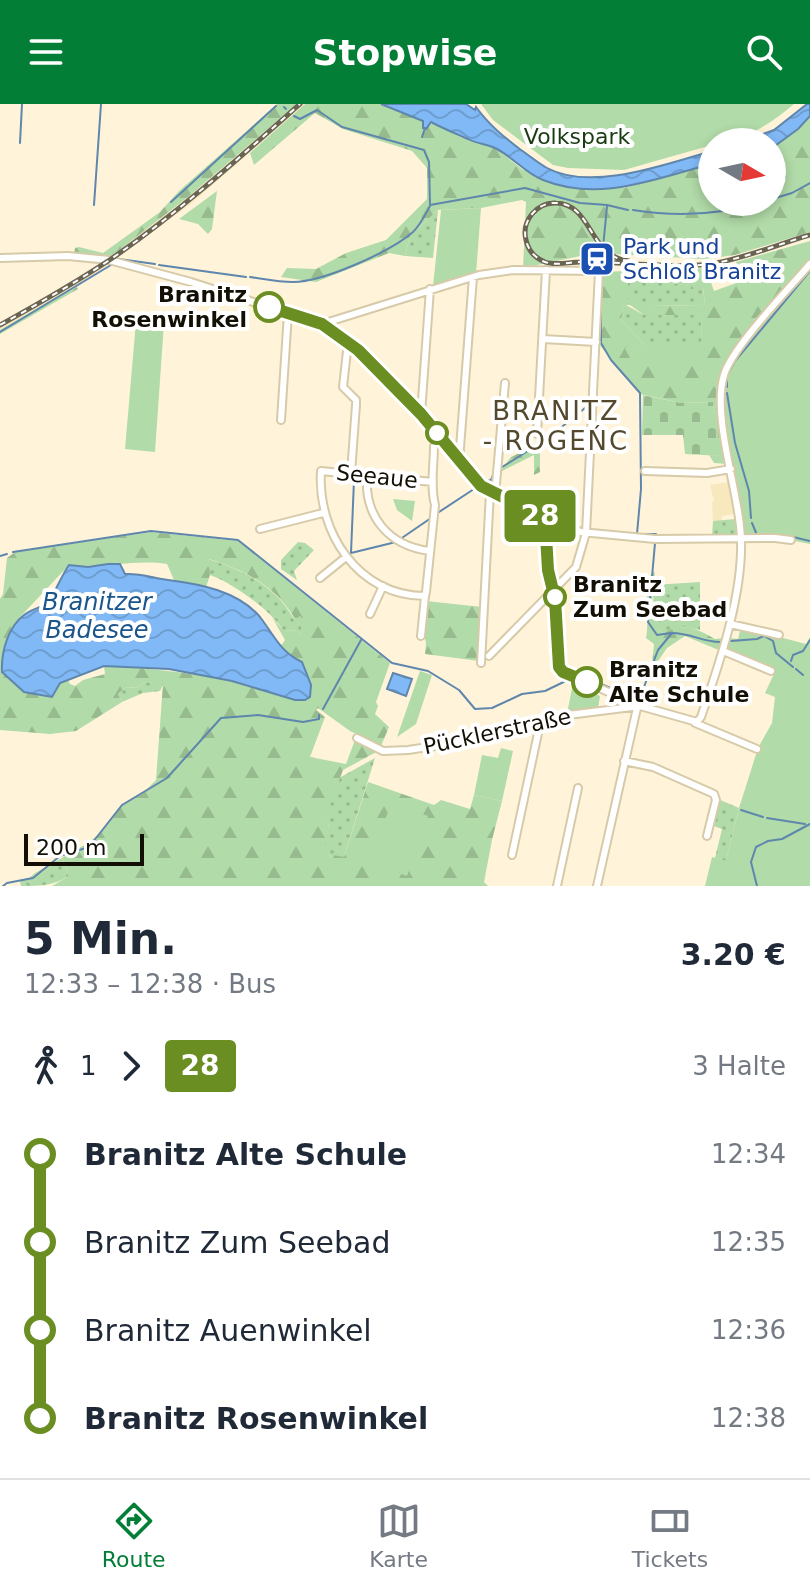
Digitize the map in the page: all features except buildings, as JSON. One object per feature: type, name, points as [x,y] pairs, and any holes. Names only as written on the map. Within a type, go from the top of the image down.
[{"type":"street","points":[[0,258],[56,256],[109,260],[191,282],[322,324],[348,342],[421,414],[475,481],[492,493],[545,518],[586,533],[655,539],[791,540]]},
{"type":"street","points":[[695,723],[701,717],[730,624],[740,538],[721,411],[724,375],[741,346],[810,264]]},
{"type":"street","points":[[537,434],[546,270]]},
{"type":"street","points":[[322,324],[473,277],[506,271],[599,271],[586,533],[576,567],[489,656]]},
{"type":"street","points":[[459,461],[473,277]]},
{"type":"street","points":[[421,414],[430,289]]},
{"type":"street","points":[[281,420],[288,313]]},
{"type":"street","points":[[543,339],[596,342]]},
{"type":"street","points":[[348,342],[343,387],[356,400],[351,473]]},
{"type":"street","points":[[481,663],[492,493],[505,383]]},
{"type":"street","points":[[421,636],[435,505],[432,495],[434,446],[442,439]]},
{"type":"street","points":[[645,471],[707,473],[731,469]]},
{"type":"street","name":"Seeaue","points":[[323,513],[321,471],[433,482]]},
{"type":"street","points":[[367,475],[366,491],[371,511],[380,527],[397,541],[414,549],[430,551]]},
{"type":"street","points":[[260,529],[323,513],[346,557],[364,575],[383,586],[425,596]]},
{"type":"street","points":[[545,518],[559,667],[563,672],[641,707],[624,761],[597,886]]},
{"type":"street","points":[[320,578],[346,557]]},
{"type":"street","points":[[370,614],[383,586]]},
{"type":"street","points":[[730,624],[779,635]]},
{"type":"street","points":[[723,651],[771,671]]},
{"type":"street","points":[[622,709],[625,698]]},
{"type":"street","name":"Pücklerstraße","points":[[357,738],[383,751],[408,750],[475,740],[568,715],[641,707],[695,723],[757,749]]},
{"type":"street","points":[[512,855],[540,724]]},
{"type":"street","points":[[624,761],[653,767],[714,794],[716,800],[707,836]]},
{"type":"street","points":[[557,886],[578,788]]},
{"type":"shaded area","points":[[297,104],[305,104],[192,203],[77,287],[0,330],[0,323],[50,296],[109,258],[188,197]]},
{"type":"shaded area","points":[[729,482],[734,514],[722,516],[722,521],[713,521],[714,501],[710,485]]},
{"type":"green space","points":[[277,104],[297,104],[188,197],[109,258],[74,254],[75,248],[79,247],[103,253],[160,212],[179,191]]},
{"type":"green space","points":[[305,104],[381,104],[423,121],[423,128],[433,123],[466,139],[497,149],[523,170],[624,188],[698,168],[698,216],[786,216],[786,138],[810,116],[810,232],[735,255],[704,259],[595,253],[523,268],[526,202],[522,200],[481,208],[438,210],[410,236],[405,256],[389,253],[316,282],[281,277],[287,268],[316,269],[346,253],[386,240],[427,199],[427,168],[412,151],[343,129],[315,113],[254,165],[250,153]]},
{"type":"green space","name":"Volkspark","points":[[481,104],[794,104],[760,128],[698,128],[698,149],[624,170],[553,165],[493,120]]},
{"type":"green space","points":[[217,191],[212,229],[208,234],[198,224],[179,219]]},
{"type":"green space","points":[[481,208],[476,274],[433,286],[441,210]]},
{"type":"green space","points":[[438,210],[433,258],[405,256],[410,236]]},
{"type":"green space","points":[[810,241],[810,261],[727,358],[717,401],[727,464],[714,463],[709,455],[720,456],[713,402],[681,403],[640,394],[598,343],[601,272],[706,268],[714,291],[739,282],[736,262]],"holes":[[[628,276],[642,281],[669,279],[671,283],[691,289],[703,288],[705,305],[648,306],[640,299],[628,299]],[[624,305],[630,305],[644,315],[701,315],[702,359],[654,359],[629,344],[645,345],[621,320]]]},
{"type":"green space","points":[[810,268],[810,544],[775,537],[743,538],[726,422],[727,378],[732,362],[747,339]]},
{"type":"green space","points":[[628,276],[642,281],[669,279],[671,283],[703,288],[705,305],[648,306],[628,299]]},
{"type":"green space","points":[[78,289],[0,334],[0,330]]},
{"type":"green space","points":[[624,304],[644,315],[701,315],[702,345],[645,345],[621,320]]},
{"type":"green space","points":[[136,322],[164,323],[155,452],[125,449]]},
{"type":"green space","points":[[628,344],[702,345],[702,359],[633,363],[625,349]]},
{"type":"green space","points":[[643,395],[681,403],[713,402],[721,456],[685,454],[683,435],[642,435]]},
{"type":"green space","points":[[560,430],[560,436],[540,452],[540,472],[534,475],[534,455],[500,472],[510,458]]},
{"type":"green space","points":[[393,499],[415,501],[412,521],[397,510]]},
{"type":"green space","points":[[736,519],[737,534],[712,536],[713,521]]},
{"type":"green space","points":[[151,532],[238,541],[390,663],[376,702],[375,714],[389,727],[381,746],[350,731],[318,708],[316,710],[325,717],[310,757],[346,764],[355,740],[380,750],[343,770],[325,819],[329,823],[325,848],[331,858],[333,855],[344,857],[368,782],[434,805],[441,800],[470,809],[474,795],[502,801],[484,882],[488,886],[52,886],[69,876],[62,858],[28,884],[35,873],[98,835],[122,804],[142,794],[156,780],[163,684],[145,682],[136,688],[126,687],[118,694],[122,702],[76,731],[50,734],[0,730],[0,599],[7,558],[15,552]],"holes":[[[209,559],[269,588],[295,619],[301,616],[301,634],[283,630],[272,617],[285,640],[280,647],[302,663],[311,684],[310,697],[289,697],[196,675],[104,666],[105,674],[83,680],[75,686],[68,680],[60,683],[52,696],[24,692],[2,672],[21,616],[69,565],[167,564],[174,580],[206,587],[210,575]]]},
{"type":"green space","points":[[298,542],[314,550],[294,571],[297,580],[281,569],[281,560]]},
{"type":"green space","points":[[208,559],[234,568],[268,588],[294,619],[301,616],[301,634],[283,630],[250,598],[210,575]]},
{"type":"green space","points":[[653,571],[653,614],[663,634],[683,627],[715,639],[725,638],[721,651],[685,636],[667,648],[656,664],[652,664],[654,644],[646,638],[647,596]]},
{"type":"green space","points":[[700,582],[700,630],[683,627],[663,634],[654,624],[653,585]]},
{"type":"green space","points":[[426,601],[482,607],[479,661],[425,654],[423,630]]},
{"type":"green space","points":[[741,627],[806,644],[810,637],[810,886],[705,886],[712,857],[726,861],[758,748],[772,723],[775,697],[765,693],[773,676],[772,670],[725,651],[729,638],[738,639]]},
{"type":"green space","points":[[420,671],[432,675],[416,724],[397,737]]},
{"type":"green space","points":[[574,678],[596,688],[594,693],[600,696],[598,709],[567,714]]},
{"type":"green space","points":[[145,682],[164,683],[160,691],[143,693],[122,702],[118,694],[126,687],[136,688]]},
{"type":"green space","points":[[501,748],[513,751],[502,801],[474,795],[482,755],[498,758]]},
{"type":"green space","points":[[375,758],[344,857],[332,859],[324,848],[329,823],[324,819],[339,778]]},
{"type":"green space","points":[[718,799],[739,808],[726,861],[715,858],[722,829],[711,825]]},
{"type":"green space","points":[[391,803],[428,816],[407,876],[370,863]]},
{"type":"green space","points":[[62,858],[69,876],[46,885],[21,886],[20,881],[29,878],[29,883]]},
{"type":"water","points":[[381,104],[466,104],[475,110],[476,107],[521,150],[547,168],[565,175],[607,177],[698,155],[698,168],[607,189],[565,186],[537,177],[494,147],[471,141],[431,122],[426,129],[423,128],[423,121]]},
{"type":"water","points":[[810,104],[810,116],[786,138],[786,128],[777,128]]},
{"type":"water","name":"Branitzer Badesee","points":[[120,564],[125,574],[205,587],[241,601],[260,617],[283,648],[302,662],[311,685],[310,697],[295,700],[232,681],[169,669],[104,666],[60,683],[52,697],[24,692],[2,672],[4,648],[14,626],[27,613],[47,603],[69,565],[88,567]]},
{"type":"water","points":[[393,673],[412,679],[406,696],[387,689]]},
{"type":"waterway","points":[[20,143],[22,104]]},
{"type":"waterway","points":[[94,205],[101,104]]},
{"type":"waterway","points":[[171,202],[276,106]]},
{"type":"waterway","points":[[294,116],[300,119],[317,110],[342,127],[424,150],[429,162],[430,205],[525,188],[580,203],[628,210]]},
{"type":"waterway","points":[[422,137],[425,128]]},
{"type":"waterway","points":[[786,195],[810,183]]},
{"type":"waterway","points":[[250,277],[293,282],[338,271],[373,257],[402,240],[416,229],[430,206]]},
{"type":"waterway","points":[[603,248],[607,206]]},
{"type":"waterway","points":[[633,210],[698,214]]},
{"type":"waterway","points":[[119,259],[155,264]]},
{"type":"waterway","points":[[0,332],[111,265]]},
{"type":"waterway","points":[[159,265],[246,277]]},
{"type":"waterway","points":[[727,387],[727,376],[735,361],[810,271]]},
{"type":"waterway","points":[[601,288],[601,343],[611,360],[640,393],[641,489],[637,534],[655,536]]},
{"type":"waterway","points":[[727,393],[735,443],[749,491],[751,518]]},
{"type":"waterway","points":[[499,469],[547,439],[585,408]]},
{"type":"waterway","points":[[482,483],[491,480],[494,473]]},
{"type":"waterway","points":[[354,480],[351,553],[396,542],[431,518]]},
{"type":"waterway","points":[[436,514],[477,487]]},
{"type":"waterway","points":[[752,523],[757,535],[810,541]]},
{"type":"waterway","points":[[13,552],[151,531],[238,540],[392,663],[428,671],[459,690],[475,709],[492,708],[522,694],[545,691],[572,678],[575,673],[639,700],[658,650],[672,633],[720,642]]},
{"type":"waterway","points":[[655,543],[648,622],[657,635],[671,633]]},
{"type":"waterway","points":[[0,556],[7,554]]},
{"type":"waterway","points":[[731,641],[764,636],[773,641],[776,653],[793,667]]},
{"type":"waterway","points":[[323,709],[361,640]]},
{"type":"waterway","points":[[791,661],[793,655],[803,651],[810,640]]},
{"type":"waterway","points":[[796,669],[803,675]]},
{"type":"waterway","points":[[3,886],[33,878],[60,856],[89,847],[122,805],[167,778],[221,718],[258,715],[303,722],[319,719],[319,715]]},
{"type":"waterway","points":[[741,810],[763,817]]},
{"type":"waterway","points":[[767,818],[805,824]]},
{"type":"waterway","points":[[757,886],[751,862],[756,847],[782,839],[810,824]]},
{"type":"railway","points":[[0,325],[84,276],[136,241],[208,184],[300,104]]},
{"type":"railway","points":[[629,261],[606,250],[585,221],[568,206],[556,203],[543,206],[528,220],[525,233],[528,247],[538,258],[554,264],[701,265],[740,257],[810,235]]},
{"type":"bus line","name":"28","points":[[269,307],[322,324],[358,350],[421,414],[475,481],[495,495],[545,518],[559,667],[563,672],[587,682]]},
{"type":"place","name":"Park und Schloß Branitz","points":[[597,259]]},
{"type":"place","name":"Branitz Rosenwinkel","points":[[269,307]]},
{"type":"place","name":"Branitz Zum Seebad","points":[[555,597]]},
{"type":"place","name":"Branitz Alte Schule","points":[[587,682]]},
{"type":"district","name":"BRANITZ - ROGEŃC","points":[[556,426]]}]
